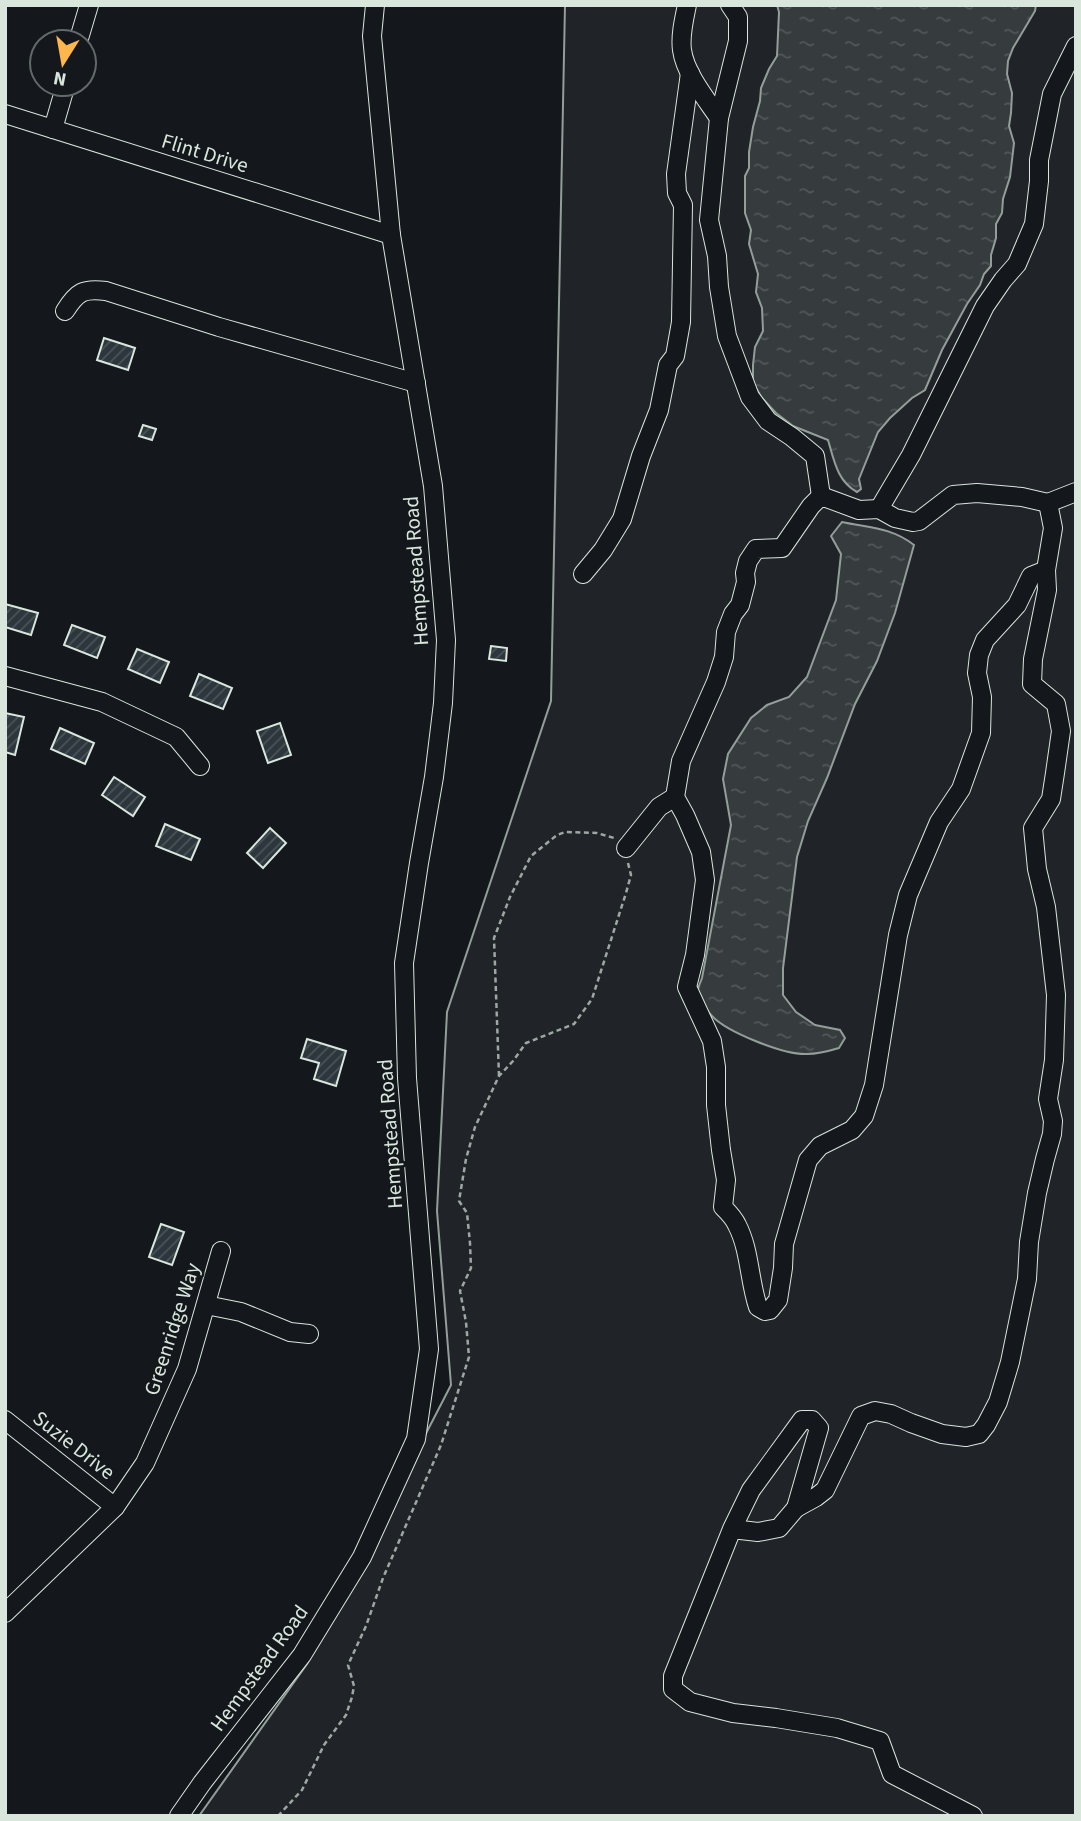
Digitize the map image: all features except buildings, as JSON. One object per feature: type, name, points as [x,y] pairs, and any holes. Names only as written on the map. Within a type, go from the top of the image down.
[{"type":"street","points":[[82,28],[89,5]]},
{"type":"street","name":"Hempstead Road","points":[[179,1816],[302,1655],[362,1557],[416,1439],[429,1349],[407,1078],[404,964],[437,752],[444,693],[446,640],[433,486],[391,235],[372,36],[375,5]]},
{"type":"street","points":[[687,5],[683,20],[682,50],[690,73],[719,118]]},
{"type":"street","points":[[730,5],[738,17],[738,41],[719,118],[709,220],[717,256],[727,336],[750,397],[768,421],[815,456],[821,496]]},
{"type":"street","points":[[879,509],[911,456],[985,306],[1017,264],[1034,224],[1039,160],[1052,94],[1076,46]]},
{"type":"street","points":[[583,574],[603,550],[622,519],[641,456],[659,410],[668,365],[675,356],[681,322],[683,205],[677,193],[676,174],[690,73]]},
{"type":"street","points":[[53,129],[62,98]]},
{"type":"street","name":"Flint Drive","points":[[5,114],[391,235]]},
{"type":"street","points":[[65,311],[79,293],[106,291],[219,327],[416,383]]},
{"type":"street","points":[[821,496],[859,510],[879,509],[895,518],[913,522],[919,521],[953,495],[977,493],[1022,497],[1048,503],[1076,492]]},
{"type":"street","points":[[821,496],[782,548],[756,549],[748,561],[740,605],[726,632],[724,657],[716,682],[681,761],[675,797],[701,852],[705,880],[695,955],[687,987],[712,1041],[716,1067],[716,1105],[726,1180],[723,1207],[736,1223],[744,1243],[754,1295],[758,1307],[765,1311],[770,1310],[778,1300],[785,1244],[808,1160],[820,1146],[852,1130],[864,1116],[874,1085],[898,935],[908,895],[939,822],[961,789],[981,733],[982,696],[977,673],[979,655],[985,640],[1017,605],[1031,576],[1046,570]]},
{"type":"street","points":[[732,1529],[758,1531],[779,1528],[796,1508],[825,1490],[861,1416],[875,1411],[891,1414],[942,1434],[965,1437],[979,1434],[998,1402],[1010,1362],[1027,1279],[1029,1242],[1037,1192],[1053,1121],[1048,1099],[1054,1060],[1056,995],[1033,828],[1051,799],[1061,732],[1056,704],[1032,684],[1033,659],[1047,590],[1046,570],[1053,528],[1048,503]]},
{"type":"street","points":[[5,676],[102,702],[127,713],[176,737],[200,766]]},
{"type":"street","points":[[626,848],[659,807],[675,797]]},
{"type":"street","name":"Greenridge Way","points":[[5,1613],[115,1507],[145,1463],[187,1369],[221,1251]]},
{"type":"street","points":[[206,1305],[240,1312],[290,1332],[309,1334]]},
{"type":"street","name":"Suzie Drive","points":[[5,1420],[115,1507]]},
{"type":"street","points":[[796,1508],[818,1429],[812,1420],[802,1420],[751,1490],[732,1529],[673,1676],[673,1689],[690,1702],[733,1713],[838,1728],[880,1741],[892,1774],[972,1816]]},
{"type":"path","points":[[278,1816],[302,1790],[324,1745],[345,1715],[354,1686],[348,1665],[441,1445],[469,1357],[460,1291],[471,1268],[470,1243],[467,1213],[459,1201],[475,1127],[499,1076],[526,1043],[574,1024],[592,999],[631,876],[626,848],[618,839],[597,833],[565,832],[557,835],[531,856],[510,897],[495,938],[499,1076]]},
{"type":"shaded area","points":[[565,5],[1076,5],[1076,1816],[199,1816],[307,1664],[451,1385],[437,1211],[447,1012],[551,701]]},
{"type":"water","points":[[777,5],[1036,5],[1008,61],[1007,74],[1012,93],[1009,126],[1014,143],[1002,213],[996,224],[991,266],[942,350],[925,390],[912,398],[878,432],[859,479],[861,489],[857,492],[841,476],[828,440],[793,426],[762,398],[753,383],[755,347],[763,331],[762,308],[756,292],[758,274],[749,244],[751,230],[745,213],[745,176],[749,168],[749,152],[761,88],[777,56]]},
{"type":"water","points":[[842,522],[888,531],[914,545],[895,613],[877,661],[855,704],[808,821],[797,857],[783,968],[783,995],[796,1012],[815,1025],[840,1030],[845,1038],[839,1048],[807,1054],[770,1047],[718,1022],[709,1013],[697,991],[702,978],[731,825],[723,779],[728,754],[751,718],[767,705],[789,697],[807,677],[836,600],[841,554],[831,536]]}]
